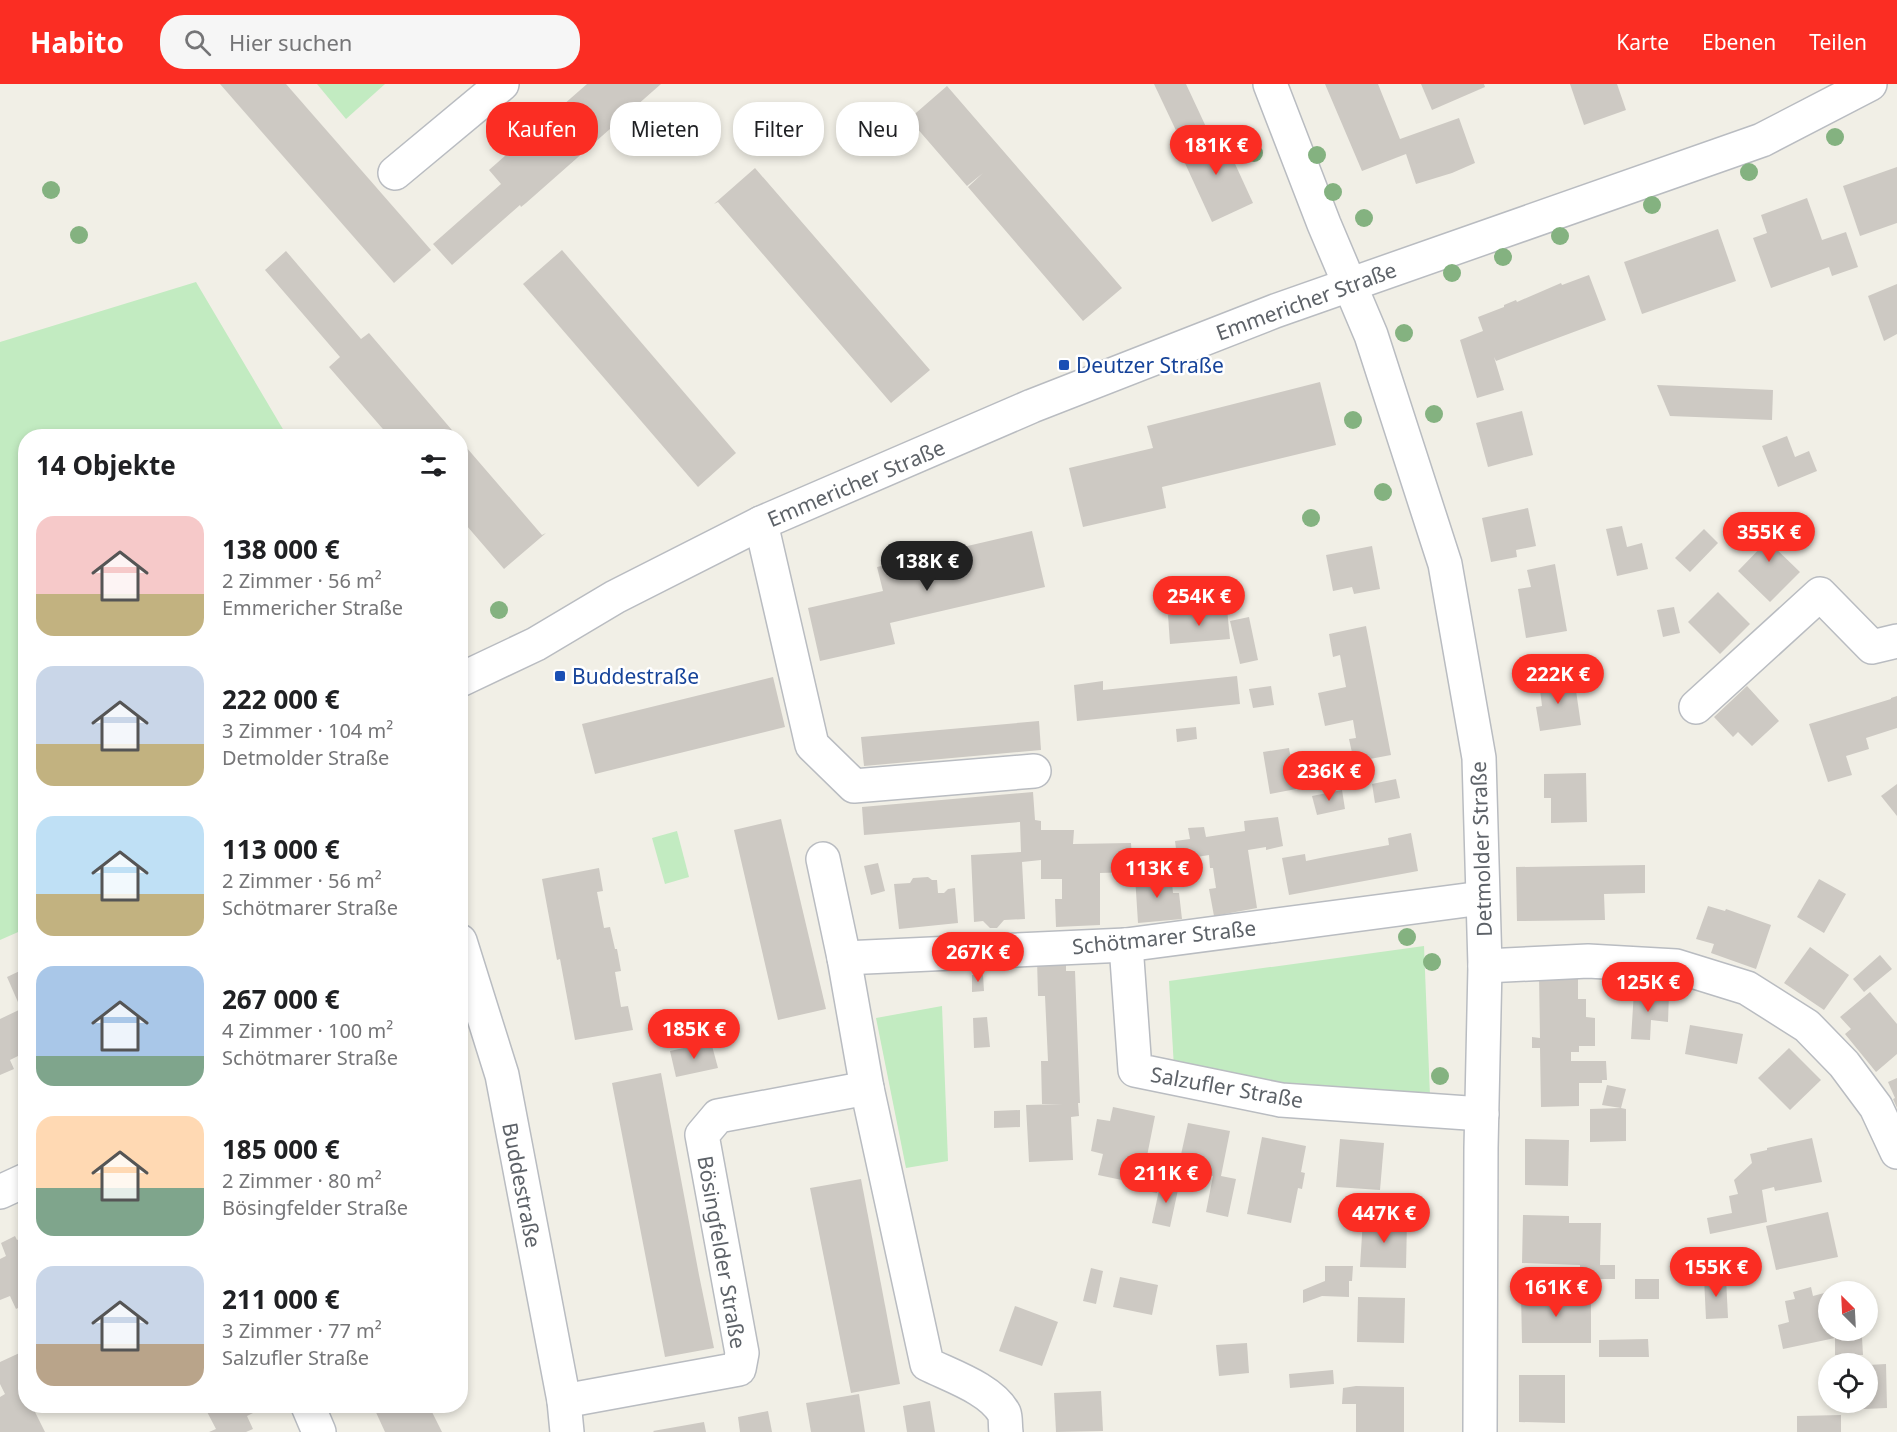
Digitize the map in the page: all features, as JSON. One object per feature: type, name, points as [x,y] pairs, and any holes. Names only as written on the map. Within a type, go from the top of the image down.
[{"type":"street","points":[[395,173],[502,84]]},
{"type":"street","points":[[1270,84],[1350,285]]},
{"type":"street","name":"Emmericher Straße","points":[[468,676],[536,644],[615,597],[761,523],[1054,397],[1195,341],[1762,140],[1870,84]]},
{"type":"street","name":"Detmolder Straße","points":[[1350,285],[1371,335],[1445,564],[1479,758],[1485,966],[1480,1432]]},
{"type":"street","points":[[761,523],[812,745],[854,786],[1034,771]]},
{"type":"street","points":[[1696,707],[1820,594],[1872,647],[1897,641]]},
{"type":"street","points":[[823,858],[844,958],[867,1088],[927,1364],[982,1392],[996,1403],[1005,1415],[1006,1432]]},
{"type":"street","name":"Schötmarer Straße","points":[[844,958],[1126,945],[1482,898]]},
{"type":"street","name":"Salzufler Straße","points":[[1126,945],[1135,1070],[1281,1100],[1482,1114]]},
{"type":"street","points":[[1485,966],[1588,961],[1676,966],[1746,988],[1808,1026],[1844,1064],[1876,1107],[1897,1152]]},
{"type":"street","name":"Buddestraße","points":[[468,967],[502,1075],[566,1417]]},
{"type":"street","name":"Bösingfelder Straße","points":[[566,1417],[739,1369],[742,1353],[702,1135],[718,1116],[867,1088]]},
{"type":"street","points":[[0,1192],[18,1184]]},
{"type":"street","points":[[311,1413],[320,1432]]},
{"type":"green space","points":[[317,84],[385,84],[346,119]]},
{"type":"green space","points":[[196,282],[283,429],[18,429],[18,932],[0,940],[0,342]]},
{"type":"green space","points":[[677,831],[689,877],[665,884],[652,838]]},
{"type":"green space","points":[[1424,946],[1430,1096],[1274,1086],[1174,1068],[1169,981]]},
{"type":"green space","points":[[942,1006],[948,1161],[906,1168],[876,1018]]},
{"type":"building","points":[[220,84],[286,84],[431,250],[394,283]]},
{"type":"building","points":[[587,84],[661,84],[641,102],[610,102],[610,129],[598,140],[598,102],[566,102]]},
{"type":"building","points":[[1154,84],[1186,84],[1207,129],[1181,141]]},
{"type":"building","points":[[1325,84],[1378,84],[1400,139],[1459,118],[1475,163],[1416,184],[1406,154],[1362,171]]},
{"type":"building","points":[[1421,84],[1484,84],[1485,87],[1432,110]]},
{"type":"building","points":[[1570,84],[1617,84],[1626,110],[1584,125]]},
{"type":"building","points":[[947,86],[1122,288],[1083,321],[968,187],[983,173],[967,186],[919,131],[919,110]]},
{"type":"building","points":[[1219,129],[1253,203],[1212,222],[1178,148]]},
{"type":"building","points":[[505,156],[579,156],[452,265],[433,244],[501,184],[489,170]]},
{"type":"building","points":[[1897,167],[1897,223],[1860,236],[1843,186]]},
{"type":"building","points":[[755,168],[930,370],[891,403],[718,202],[714,204]]},
{"type":"building","points":[[1807,198],[1822,240],[1846,232],[1858,267],[1832,276],[1829,267],[1771,288],[1753,238],[1767,233],[1761,215]]},
{"type":"building","points":[[1718,229],[1736,281],[1642,314],[1624,262]]},
{"type":"building","points":[[562,250],[736,453],[698,487],[523,284]]},
{"type":"building","points":[[286,251],[361,339],[369,333],[451,429],[383,429],[329,367],[340,357],[265,270]]},
{"type":"building","points":[[1589,275],[1606,320],[1496,361],[1494,357],[1504,390],[1477,398],[1460,340],[1483,331],[1478,317],[1516,300],[1517,302],[1561,283],[1562,285]]},
{"type":"building","points":[[1897,284],[1897,334],[1884,341],[1868,296]]},
{"type":"building","points":[[1320,382],[1336,445],[1162,487],[1166,508],[1083,527],[1069,468],[1153,448],[1147,426]]},
{"type":"building","points":[[1657,385],[1773,390],[1772,420],[1670,416]]},
{"type":"building","points":[[1522,411],[1533,455],[1488,467],[1476,423]]},
{"type":"building","points":[[1787,436],[1795,457],[1809,451],[1817,471],[1778,487],[1762,446]]},
{"type":"building","points":[[468,449],[542,535],[546,533],[504,569],[468,527]]},
{"type":"building","points":[[1528,508],[1536,546],[1516,550],[1517,557],[1491,562],[1482,518]]},
{"type":"building","points":[[1764,513],[1783,533],[1772,545],[1800,572],[1770,602],[1738,571],[1768,540],[1752,525]]},
{"type":"building","points":[[1622,526],[1627,547],[1642,543],[1648,569],[1617,576],[1606,529]]},
{"type":"building","points":[[1704,529],[1718,543],[1690,572],[1675,558]]},
{"type":"building","points":[[1032,531],[1045,587],[890,623],[895,644],[820,661],[808,608],[883,591],[877,567]]},
{"type":"building","points":[[1372,546],[1380,589],[1354,594],[1352,587],[1333,591],[1326,555]]},
{"type":"building","points":[[1555,564],[1567,631],[1526,638],[1518,589],[1531,587],[1527,570]]},
{"type":"building","points":[[1718,592],[1750,624],[1720,654],[1688,622]]},
{"type":"building","points":[[1674,607],[1680,633],[1663,637],[1657,610]]},
{"type":"building","points":[[1227,609],[1230,639],[1170,644],[1168,615]]},
{"type":"building","points":[[1249,617],[1258,660],[1240,664],[1230,621]]},
{"type":"building","points":[[1366,626],[1391,755],[1354,762],[1349,739],[1356,738],[1353,720],[1325,726],[1318,693],[1346,687],[1340,655],[1333,657],[1329,634]]},
{"type":"building","points":[[1237,676],[1240,704],[1077,721],[1074,685],[1103,681],[1103,690]]},
{"type":"building","points":[[773,677],[785,727],[595,774],[582,724]]},
{"type":"building","points":[[1574,677],[1581,725],[1540,731],[1536,707],[1542,706],[1539,681]]},
{"type":"building","points":[[1271,686],[1274,705],[1253,708],[1249,689]]},
{"type":"building","points":[[1747,686],[1779,721],[1752,746],[1738,732],[1733,737],[1714,717]]},
{"type":"building","points":[[1897,696],[1897,728],[1866,738],[1869,749],[1846,756],[1852,775],[1828,782],[1809,724]]},
{"type":"building","points":[[1039,721],[1041,750],[864,766],[861,737]]},
{"type":"building","points":[[1196,727],[1197,739],[1177,742],[1176,729]]},
{"type":"building","points":[[1289,748],[1296,789],[1270,794],[1263,752]]},
{"type":"building","points":[[1586,773],[1587,822],[1551,823],[1551,798],[1544,798],[1544,774]]},
{"type":"building","points":[[1396,779],[1400,798],[1375,803],[1372,784]]},
{"type":"building","points":[[1897,784],[1897,816],[1881,796]]},
{"type":"building","points":[[1342,790],[1345,809],[1317,815],[1312,796]]},
{"type":"building","points":[[1033,792],[1035,820],[1041,821],[1041,830],[1074,830],[1073,844],[1131,843],[1133,872],[1100,873],[1100,925],[1056,927],[1055,899],[1062,899],[1062,879],[1041,879],[1041,860],[1022,862],[1025,919],[1004,920],[997,928],[990,928],[983,921],[974,922],[971,855],[1021,852],[1020,822],[864,835],[862,807]]},
{"type":"building","points":[[1278,817],[1283,846],[1266,850],[1266,847],[1248,850],[1257,908],[1214,916],[1209,889],[1216,888],[1209,855],[1191,858],[1192,871],[1179,872],[1175,841],[1190,839],[1188,828],[1204,827],[1206,837],[1245,831],[1244,821]]},
{"type":"building","points":[[781,819],[826,1009],[778,1020],[734,830]]},
{"type":"building","points":[[1411,833],[1418,871],[1289,895],[1282,858],[1305,854],[1306,861],[1389,845],[1388,838]]},
{"type":"building","points":[[878,863],[885,891],[871,895],[864,866]]},
{"type":"building","points":[[1645,865],[1645,893],[1604,894],[1605,920],[1517,921],[1516,867]]},
{"type":"building","points":[[599,868],[603,891],[597,892],[604,928],[610,927],[615,949],[617,949],[621,971],[615,972],[621,1007],[628,1006],[633,1030],[575,1040],[542,879]]},
{"type":"building","points":[[1171,873],[1173,893],[1179,893],[1182,919],[1138,923],[1135,876]]},
{"type":"building","points":[[928,877],[937,880],[938,893],[955,888],[958,923],[899,929],[894,884],[910,883],[913,878]]},
{"type":"building","points":[[1819,879],[1846,894],[1824,933],[1797,917]]},
{"type":"building","points":[[1708,906],[1725,911],[1726,909],[1771,925],[1756,969],[1711,953],[1714,944],[1696,939]]},
{"type":"building","points":[[1810,947],[1849,975],[1824,1010],[1784,983]]},
{"type":"building","points":[[1880,955],[1892,969],[1864,992],[1853,979]]},
{"type":"building","points":[[1066,957],[1066,971],[1075,971],[1080,1103],[1078,1103],[1079,1116],[1071,1117],[1073,1160],[1029,1162],[1026,1105],[1063,1104],[1042,1104],[1041,1061],[1048,1061],[1045,996],[1038,996],[1037,959]]},
{"type":"building","points":[[18,972],[18,1002],[7,977]]},
{"type":"building","points":[[972,975],[983,975],[984,991],[972,992]]},
{"type":"building","points":[[1539,976],[1578,976],[1578,999],[1586,999],[1586,1017],[1595,1018],[1595,1046],[1579,1046],[1579,1052],[1571,1052],[1571,1061],[1606,1061],[1607,1080],[1602,1080],[1602,1083],[1579,1083],[1579,1106],[1541,1107],[1540,1048],[1532,1048],[1532,1037],[1540,1038]]},
{"type":"building","points":[[1634,991],[1669,994],[1668,1022],[1651,1020],[1650,1040],[1631,1039]]},
{"type":"building","points":[[1870,992],[1897,1024],[1897,1054],[1876,1072],[1845,1034],[1851,1029],[1840,1017]]},
{"type":"building","points":[[18,1010],[18,1056],[10,1060],[14,1069],[0,1075],[0,1019]]},
{"type":"building","points":[[987,1017],[990,1047],[974,1048],[973,1018]]},
{"type":"building","points":[[1690,1025],[1743,1034],[1737,1064],[1685,1054]]},
{"type":"building","points":[[711,1042],[718,1068],[676,1077],[670,1051]]},
{"type":"building","points":[[1789,1048],[1821,1080],[1790,1110],[1758,1078]]},
{"type":"building","points":[[661,1073],[714,1348],[665,1357],[612,1083]]},
{"type":"building","points":[[1897,1078],[1897,1108],[1888,1082]]},
{"type":"building","points":[[1607,1085],[1626,1089],[1621,1108],[1602,1105]]},
{"type":"building","points":[[1113,1107],[1155,1116],[1146,1161],[1163,1164],[1157,1193],[1140,1190],[1141,1184],[1098,1175],[1103,1154],[1091,1151],[1097,1119],[1110,1121]]},
{"type":"building","points":[[1590,1109],[1626,1109],[1626,1141],[1590,1142]]},
{"type":"building","points":[[1020,1110],[1020,1127],[994,1128],[994,1111]]},
{"type":"building","points":[[1188,1123],[1230,1131],[1221,1176],[1236,1179],[1228,1217],[1206,1212],[1213,1176],[1178,1168]]},
{"type":"building","points":[[1262,1137],[1306,1146],[1301,1172],[1305,1173],[1302,1189],[1298,1188],[1291,1223],[1247,1214]]},
{"type":"building","points":[[1812,1138],[1822,1182],[1775,1191],[1774,1187],[1762,1190],[1767,1222],[1710,1234],[1707,1218],[1732,1213],[1729,1196],[1738,1194],[1734,1180],[1752,1163],[1750,1154]]},
{"type":"building","points":[[1340,1139],[1384,1143],[1380,1190],[1336,1187]]},
{"type":"building","points":[[1525,1139],[1569,1140],[1568,1186],[1525,1185]]},
{"type":"building","points":[[861,1179],[900,1384],[851,1393],[810,1188]]},
{"type":"building","points":[[1161,1181],[1179,1185],[1170,1227],[1152,1223]]},
{"type":"building","points":[[1828,1212],[1838,1257],[1776,1270],[1766,1226]]},
{"type":"building","points":[[1523,1215],[1569,1216],[1569,1223],[1601,1223],[1600,1265],[1615,1265],[1615,1279],[1580,1279],[1580,1265],[1522,1263]]},
{"type":"building","points":[[1363,1219],[1407,1220],[1406,1268],[1360,1267]]},
{"type":"building","points":[[15,1236],[18,1240],[18,1308],[16,1309],[10,1296],[0,1300],[0,1259],[6,1256],[1,1243]]},
{"type":"building","points":[[1325,1266],[1353,1266],[1352,1281],[1349,1281],[1349,1297],[1322,1296],[1303,1303],[1303,1290],[1325,1281]]},
{"type":"building","points":[[1091,1268],[1103,1271],[1096,1304],[1083,1301]]},
{"type":"building","points":[[1120,1277],[1158,1285],[1152,1315],[1113,1307]]},
{"type":"building","points":[[1704,1278],[1726,1278],[1728,1318],[1706,1319]]},
{"type":"building","points":[[1635,1279],[1659,1279],[1659,1299],[1635,1299]]},
{"type":"building","points":[[1811,1287],[1813,1296],[1818,1295],[1818,1341],[1821,1341],[1783,1349],[1778,1325],[1789,1322],[1785,1301],[1795,1299],[1793,1292]]},
{"type":"building","points":[[1521,1294],[1591,1294],[1591,1343],[1522,1343]]},
{"type":"building","points":[[1358,1297],[1405,1298],[1404,1343],[1357,1342]]},
{"type":"building","points":[[1015,1306],[1058,1322],[1042,1366],[999,1351]]},
{"type":"building","points":[[1648,1339],[1649,1357],[1599,1357],[1599,1340]]},
{"type":"building","points":[[1835,1341],[1862,1341],[1863,1353],[1835,1353]]},
{"type":"building","points":[[1247,1343],[1249,1373],[1219,1376],[1216,1345]]},
{"type":"building","points":[[18,1354],[18,1413],[36,1413],[45,1432],[0,1432],[0,1397],[5,1394],[0,1384],[0,1362]]},
{"type":"building","points":[[1878,1364],[1886,1364],[1887,1408],[1878,1408]]},
{"type":"building","points":[[1333,1370],[1334,1384],[1290,1388],[1289,1374]]},
{"type":"building","points":[[1519,1375],[1565,1375],[1565,1423],[1519,1422]]},
{"type":"building","points":[[1404,1387],[1404,1432],[1356,1432],[1356,1404],[1342,1404],[1343,1388]]},
{"type":"building","points":[[1101,1391],[1103,1431],[1056,1432],[1054,1393]]},
{"type":"building","points":[[859,1394],[865,1432],[811,1432],[806,1403]]},
{"type":"building","points":[[930,1401],[935,1432],[907,1432],[903,1406]]},
{"type":"building","points":[[768,1411],[772,1432],[740,1432],[738,1417]]},
{"type":"building","points":[[208,1413],[253,1413],[247,1416],[253,1429],[246,1432],[209,1432],[216,1429]]},
{"type":"building","points":[[376,1413],[432,1413],[442,1432],[385,1432]]},
{"type":"building","points":[[1841,1415],[1841,1432],[1797,1432],[1797,1416]]},
{"type":"building","points":[[704,1422],[706,1432],[653,1431]]},
{"type":"place","name":"Deutzer Straße","points":[[1064,365]]},
{"type":"place","name":"Buddestraße","points":[[560,676]]}]
